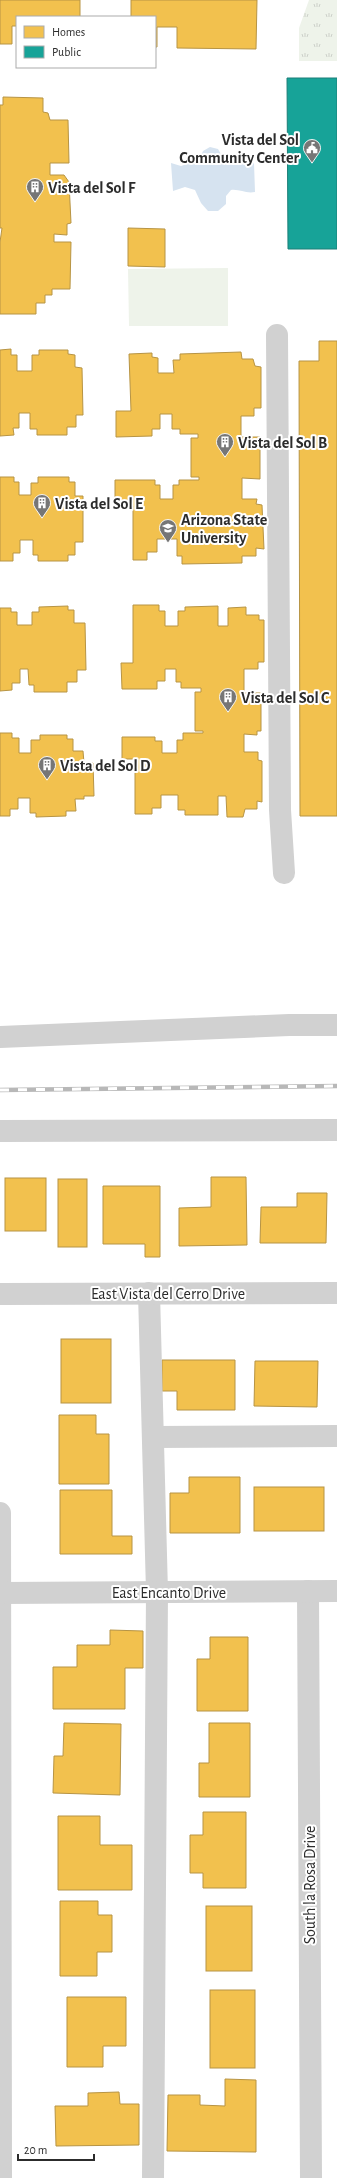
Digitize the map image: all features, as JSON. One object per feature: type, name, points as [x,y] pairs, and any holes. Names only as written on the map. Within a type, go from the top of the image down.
[{"type":"street","points":[[277,335],[280,802],[284,873]]},
{"type":"street","points":[[0,1037],[289,1025],[337,1025]]},
{"type":"street","points":[[0,1132],[337,1130]]},
{"type":"street","points":[[149,1293],[157,1592],[153,2178]]},
{"type":"street","name":"East Vista del Cerro Drive","points":[[0,1294],[337,1293]]},
{"type":"street","points":[[153,1437],[337,1436]]},
{"type":"street","points":[[0,1512],[1,2178]]},
{"type":"street","name":"South la Rosa Drive","points":[[308,1591],[311,2178]]},
{"type":"street","name":"East Encanto Drive","points":[[1,1593],[337,1591]]},
{"type":"green space","points":[[309,0],[337,0],[337,61],[299,61],[299,28]]},
{"type":"green space","points":[[228,268],[228,326],[129,326],[128,269]]},
{"type":"water","points":[[210,147],[218,149],[225,160],[233,164],[254,163],[255,192],[231,190],[226,196],[226,204],[218,211],[208,211],[201,203],[195,190],[185,187],[173,191],[171,163],[181,166],[199,160],[203,151]]},
{"type":"building: Homes","points":[[0,0],[80,0],[80,16],[16,16],[16,26],[12,26],[12,44],[0,44]]},
{"type":"building: Homes","points":[[131,0],[257,0],[256,49],[177,48],[177,27],[157,27],[156,47],[156,16],[131,16]]},
{"type":"building: Homes","name":"Vista del Sol F","points":[[3,97],[43,98],[43,112],[48,113],[50,120],[68,120],[69,163],[50,163],[50,175],[64,175],[69,182],[71,223],[67,224],[67,235],[54,234],[54,242],[71,242],[70,289],[52,289],[52,295],[45,295],[45,303],[36,303],[36,314],[0,314],[0,242],[2,228],[0,228],[0,105],[3,105]]},
{"type":"building: Homes","points":[[128,228],[165,229],[165,267],[128,266]]},
{"type":"building: Homes","points":[[319,341],[337,341],[337,816],[300,816],[299,361],[319,361]]},
{"type":"building: Homes","points":[[11,349],[11,355],[17,355],[17,371],[32,371],[32,355],[39,355],[39,350],[68,350],[68,354],[75,355],[75,367],[82,368],[83,415],[76,415],[76,427],[67,427],[67,435],[37,435],[37,429],[30,429],[30,413],[19,413],[19,428],[13,428],[14,435],[0,436],[0,350]]},
{"type":"building: Homes","name":"Vista del Sol B","points":[[241,352],[242,359],[253,359],[255,366],[261,367],[261,408],[254,408],[254,416],[241,416],[241,437],[260,437],[260,479],[242,478],[242,499],[257,499],[256,504],[262,505],[264,549],[256,548],[256,556],[242,556],[242,563],[182,564],[182,556],[177,556],[177,539],[157,539],[157,552],[147,552],[147,560],[133,560],[133,506],[115,506],[115,480],[155,480],[155,485],[160,485],[160,499],[173,499],[173,485],[179,485],[179,480],[199,480],[199,477],[191,477],[191,438],[198,438],[198,434],[180,434],[180,429],[172,429],[172,414],[160,414],[160,429],[152,429],[152,436],[116,437],[116,411],[131,411],[129,354],[152,353],[152,357],[158,358],[158,373],[174,373],[173,360],[180,360],[180,354]]},
{"type":"building: Homes","name":"Vista del Sol E","points":[[0,477],[14,477],[14,482],[19,482],[19,495],[31,495],[31,483],[38,483],[38,477],[69,477],[69,482],[75,482],[75,496],[83,496],[83,542],[75,542],[75,555],[68,555],[68,561],[38,561],[38,555],[33,555],[33,540],[20,540],[20,553],[13,553],[13,561],[0,561]]},
{"type":"building: Homes","name":"Vista del Sol C","points":[[133,605],[159,605],[159,611],[165,611],[165,626],[178,626],[178,611],[185,611],[185,607],[218,606],[218,626],[228,626],[228,608],[246,607],[246,615],[259,615],[259,620],[264,620],[264,662],[258,662],[258,669],[244,669],[244,693],[261,693],[261,731],[257,731],[257,735],[244,734],[244,752],[258,752],[258,760],[262,761],[262,802],[257,801],[257,809],[245,809],[243,817],[227,817],[226,796],[218,796],[218,815],[185,815],[185,810],[178,810],[178,795],[161,795],[161,808],[152,808],[152,814],[135,814],[135,759],[122,759],[122,737],[155,737],[155,741],[162,741],[162,753],[177,753],[177,740],[183,740],[183,733],[203,733],[203,731],[195,731],[195,692],[201,692],[201,688],[181,688],[181,682],[176,682],[176,669],[165,669],[165,681],[157,681],[157,689],[122,689],[121,663],[133,663]]},
{"type":"building: Homes","points":[[68,606],[68,610],[74,610],[74,623],[85,623],[86,670],[77,670],[77,682],[67,682],[67,692],[34,692],[34,685],[29,685],[28,669],[20,669],[20,683],[12,683],[12,690],[0,691],[0,608],[11,608],[11,612],[17,612],[17,625],[32,625],[32,612],[39,612],[39,607]]},
{"type":"building: Homes","name":"Vista del Sol D","points":[[0,733],[12,733],[12,738],[19,738],[19,753],[31,753],[31,740],[40,740],[40,735],[67,735],[67,739],[73,739],[73,751],[83,751],[84,763],[93,763],[94,796],[84,796],[84,799],[75,799],[76,811],[66,811],[66,816],[36,817],[36,813],[30,813],[30,798],[18,798],[18,809],[10,809],[10,816],[0,816]]},
{"type":"building: Homes","points":[[211,1177],[246,1177],[247,1245],[179,1246],[179,1208],[211,1207]]},
{"type":"building: Homes","points":[[5,1178],[46,1178],[46,1231],[5,1231]]},
{"type":"building: Homes","points":[[58,1179],[87,1179],[87,1247],[58,1247]]},
{"type":"building: Homes","points":[[103,1186],[160,1186],[160,1257],[145,1257],[145,1244],[103,1244]]},
{"type":"building: Homes","points":[[297,1193],[327,1193],[326,1243],[260,1243],[261,1207],[297,1207]]},
{"type":"building: Homes","points":[[61,1339],[111,1339],[111,1403],[61,1403]]},
{"type":"building: Homes","points":[[162,1360],[235,1360],[235,1410],[177,1410],[177,1391],[162,1391]]},
{"type":"building: Homes","points":[[255,1361],[318,1361],[317,1407],[254,1406]]},
{"type":"building: Homes","points":[[59,1415],[96,1415],[96,1434],[109,1434],[109,1484],[59,1484]]},
{"type":"building: Homes","points":[[189,1477],[240,1477],[240,1533],[170,1533],[170,1493],[189,1493]]},
{"type":"building: Homes","points":[[254,1487],[324,1487],[324,1531],[254,1531]]},
{"type":"building: Homes","points":[[60,1490],[112,1490],[112,1536],[132,1536],[132,1554],[60,1554]]},
{"type":"building: Homes","points":[[110,1630],[143,1631],[143,1668],[125,1668],[125,1709],[53,1709],[53,1667],[77,1667],[77,1645],[110,1645]]},
{"type":"building: Homes","points":[[210,1637],[248,1637],[248,1711],[197,1711],[197,1659],[210,1659]]},
{"type":"building: Homes","points":[[64,1723],[121,1724],[120,1795],[53,1793],[54,1756],[63,1756]]},
{"type":"building: Homes","points":[[209,1723],[250,1723],[250,1797],[199,1797],[199,1763],[209,1763]]},
{"type":"building: Homes","points":[[203,1812],[246,1812],[246,1888],[203,1888],[203,1873],[190,1873],[190,1835],[203,1835]]},
{"type":"building: Homes","points":[[58,1816],[100,1816],[100,1845],[132,1845],[132,1890],[58,1890]]},
{"type":"building: Homes","points":[[60,1901],[98,1901],[98,1915],[112,1915],[112,1952],[97,1952],[97,1976],[60,1976]]},
{"type":"building: Homes","points":[[206,1906],[252,1906],[252,1971],[206,1971]]},
{"type":"building: Homes","points":[[210,1990],[255,1990],[255,2068],[210,2068]]},
{"type":"building: Homes","points":[[67,1997],[126,1997],[126,2046],[103,2046],[103,2067],[67,2067]]},
{"type":"building: Homes","points":[[225,2079],[256,2080],[256,2152],[167,2151],[168,2095],[200,2095],[200,2105],[225,2106]]},
{"type":"building: Homes","points":[[119,2092],[120,2104],[139,2104],[139,2145],[56,2146],[55,2106],[88,2106],[88,2093]]},
{"type":"building: Public","name":"Vista del Sol Community Center","points":[[287,78],[337,78],[337,249],[288,249]]},
{"type":"railway","points":[[0,1090],[337,1086]]},
{"type":"place","name":"Vista del Sol Community Center","points":[[312,163]]},
{"type":"place","name":"Vista del Sol F","points":[[35,202]]},
{"type":"place","name":"Vista del Sol B","points":[[225,457]]},
{"type":"place","name":"Vista del Sol E","points":[[42,518]]},
{"type":"place","name":"Arizona State University","points":[[168,543]]},
{"type":"place","name":"Vista del Sol C","points":[[228,712]]},
{"type":"place","name":"Vista del Sol D","points":[[47,780]]}]
